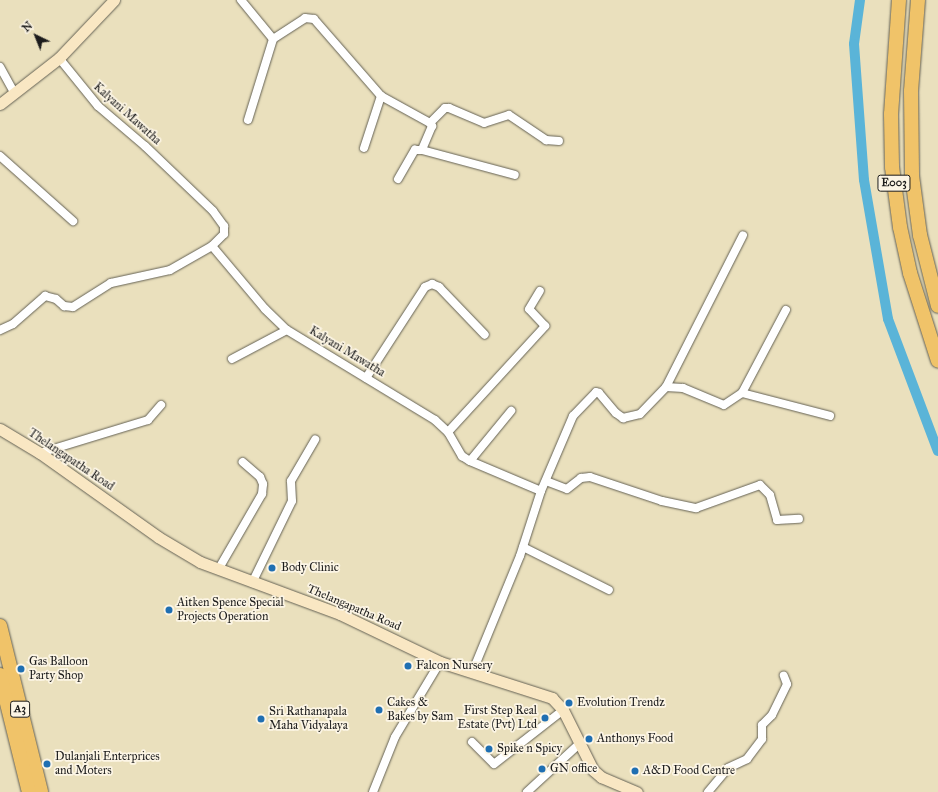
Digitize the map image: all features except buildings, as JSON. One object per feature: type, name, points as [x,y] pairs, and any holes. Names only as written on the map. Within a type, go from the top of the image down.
[{"type":"highway","name":"E003","points":[[899,0],[891,114],[892,167],[900,227],[910,273],[938,361]]},
{"type":"highway","name":"E003","points":[[918,0],[911,91],[912,176],[920,235],[938,306]]},
{"type":"highway","name":"A3","points":[[0,626],[41,792]]},
{"type":"highway","name":"A3","points":[[0,675],[29,792]]},
{"type":"street","points":[[0,104],[59,58],[114,0]]},
{"type":"street","points":[[241,0],[273,39]]},
{"type":"street","points":[[248,120],[273,39],[305,18],[314,19],[381,96],[430,124]]},
{"type":"street","name":"Kalyani Mawatha","points":[[59,58],[98,106],[145,146],[213,211],[224,226],[224,234],[212,246],[265,309],[287,330],[435,420],[448,432],[462,456],[470,461],[541,491]]},
{"type":"street","points":[[0,67],[14,92]]},
{"type":"street","points":[[364,148],[381,96]]},
{"type":"street","points":[[430,124],[445,108],[449,108],[484,123],[509,115],[546,140],[559,141]]},
{"type":"street","points":[[422,150],[432,126],[430,124]]},
{"type":"street","points":[[398,179],[415,150],[422,150],[515,175]]},
{"type":"street","points":[[0,156],[73,221]]},
{"type":"street","points":[[472,673],[523,546],[541,491],[573,416],[591,394],[599,393],[616,413],[623,418],[640,414],[666,386],[743,235]]},
{"type":"street","points":[[0,330],[12,324],[46,296],[64,306],[73,307],[106,285],[170,270],[212,246]]},
{"type":"street","points":[[366,378],[425,287],[432,284],[439,287],[485,335]]},
{"type":"street","points":[[448,432],[545,326],[529,309],[540,291]]},
{"type":"street","points":[[666,386],[683,388],[724,405],[742,393],[786,310]]},
{"type":"street","points":[[232,359],[287,330]]},
{"type":"street","points":[[742,393],[830,416]]},
{"type":"street","points":[[40,453],[148,420],[161,405]]},
{"type":"street","points":[[470,461],[511,411]]},
{"type":"street","name":"Thelangapatha Road","points":[[0,429],[40,453],[158,537],[218,570],[340,614],[440,662],[472,673],[503,680],[552,698],[563,710],[578,745],[593,770],[601,778],[619,788],[637,792]]},
{"type":"street","points":[[252,583],[292,501],[291,481],[315,440]]},
{"type":"street","points":[[218,570],[262,494],[263,484],[260,477],[243,462]]},
{"type":"street","points":[[546,481],[567,489],[581,478],[590,477],[662,501],[696,508],[760,485],[770,495],[777,520],[799,520]]},
{"type":"street","points":[[523,546],[609,590]]},
{"type":"street","points":[[373,792],[395,737],[440,662]]},
{"type":"street","points":[[708,792],[728,768],[747,759],[762,739],[762,725],[772,715],[787,684],[784,676]]},
{"type":"street","points":[[472,742],[494,764],[563,710]]},
{"type":"street","points":[[527,792],[578,745]]},
{"type":"waterway","points":[[860,0],[854,44],[864,180],[888,319],[938,451]]},
{"type":"place","name":"Body Clinic","points":[[272,568]]},
{"type":"place","name":"Aitken Spence Special Projects Operation","points":[[169,610]]},
{"type":"place","name":"Falcon Nursery","points":[[408,666]]},
{"type":"place","name":"Gas Balloon Party Shop","points":[[21,669]]},
{"type":"place","name":"Evolution Trendz","points":[[569,703]]},
{"type":"place","name":"Cakes & Bakes by Sam","points":[[379,710]]},
{"type":"place","name":"First Step Real Estate (Pvt) Ltd","points":[[545,718]]},
{"type":"place","name":"Sri Rathanapala Maha Vidyalaya","points":[[261,719]]},
{"type":"place","name":"Anthonys Food","points":[[589,739]]},
{"type":"place","name":"Spike n Spicy","points":[[489,749]]},
{"type":"place","name":"Dulanjali Enterprices and Moters","points":[[47,764]]},
{"type":"place","name":"GN office","points":[[542,769]]},
{"type":"place","name":"A&D Food Centre","points":[[635,771]]}]
